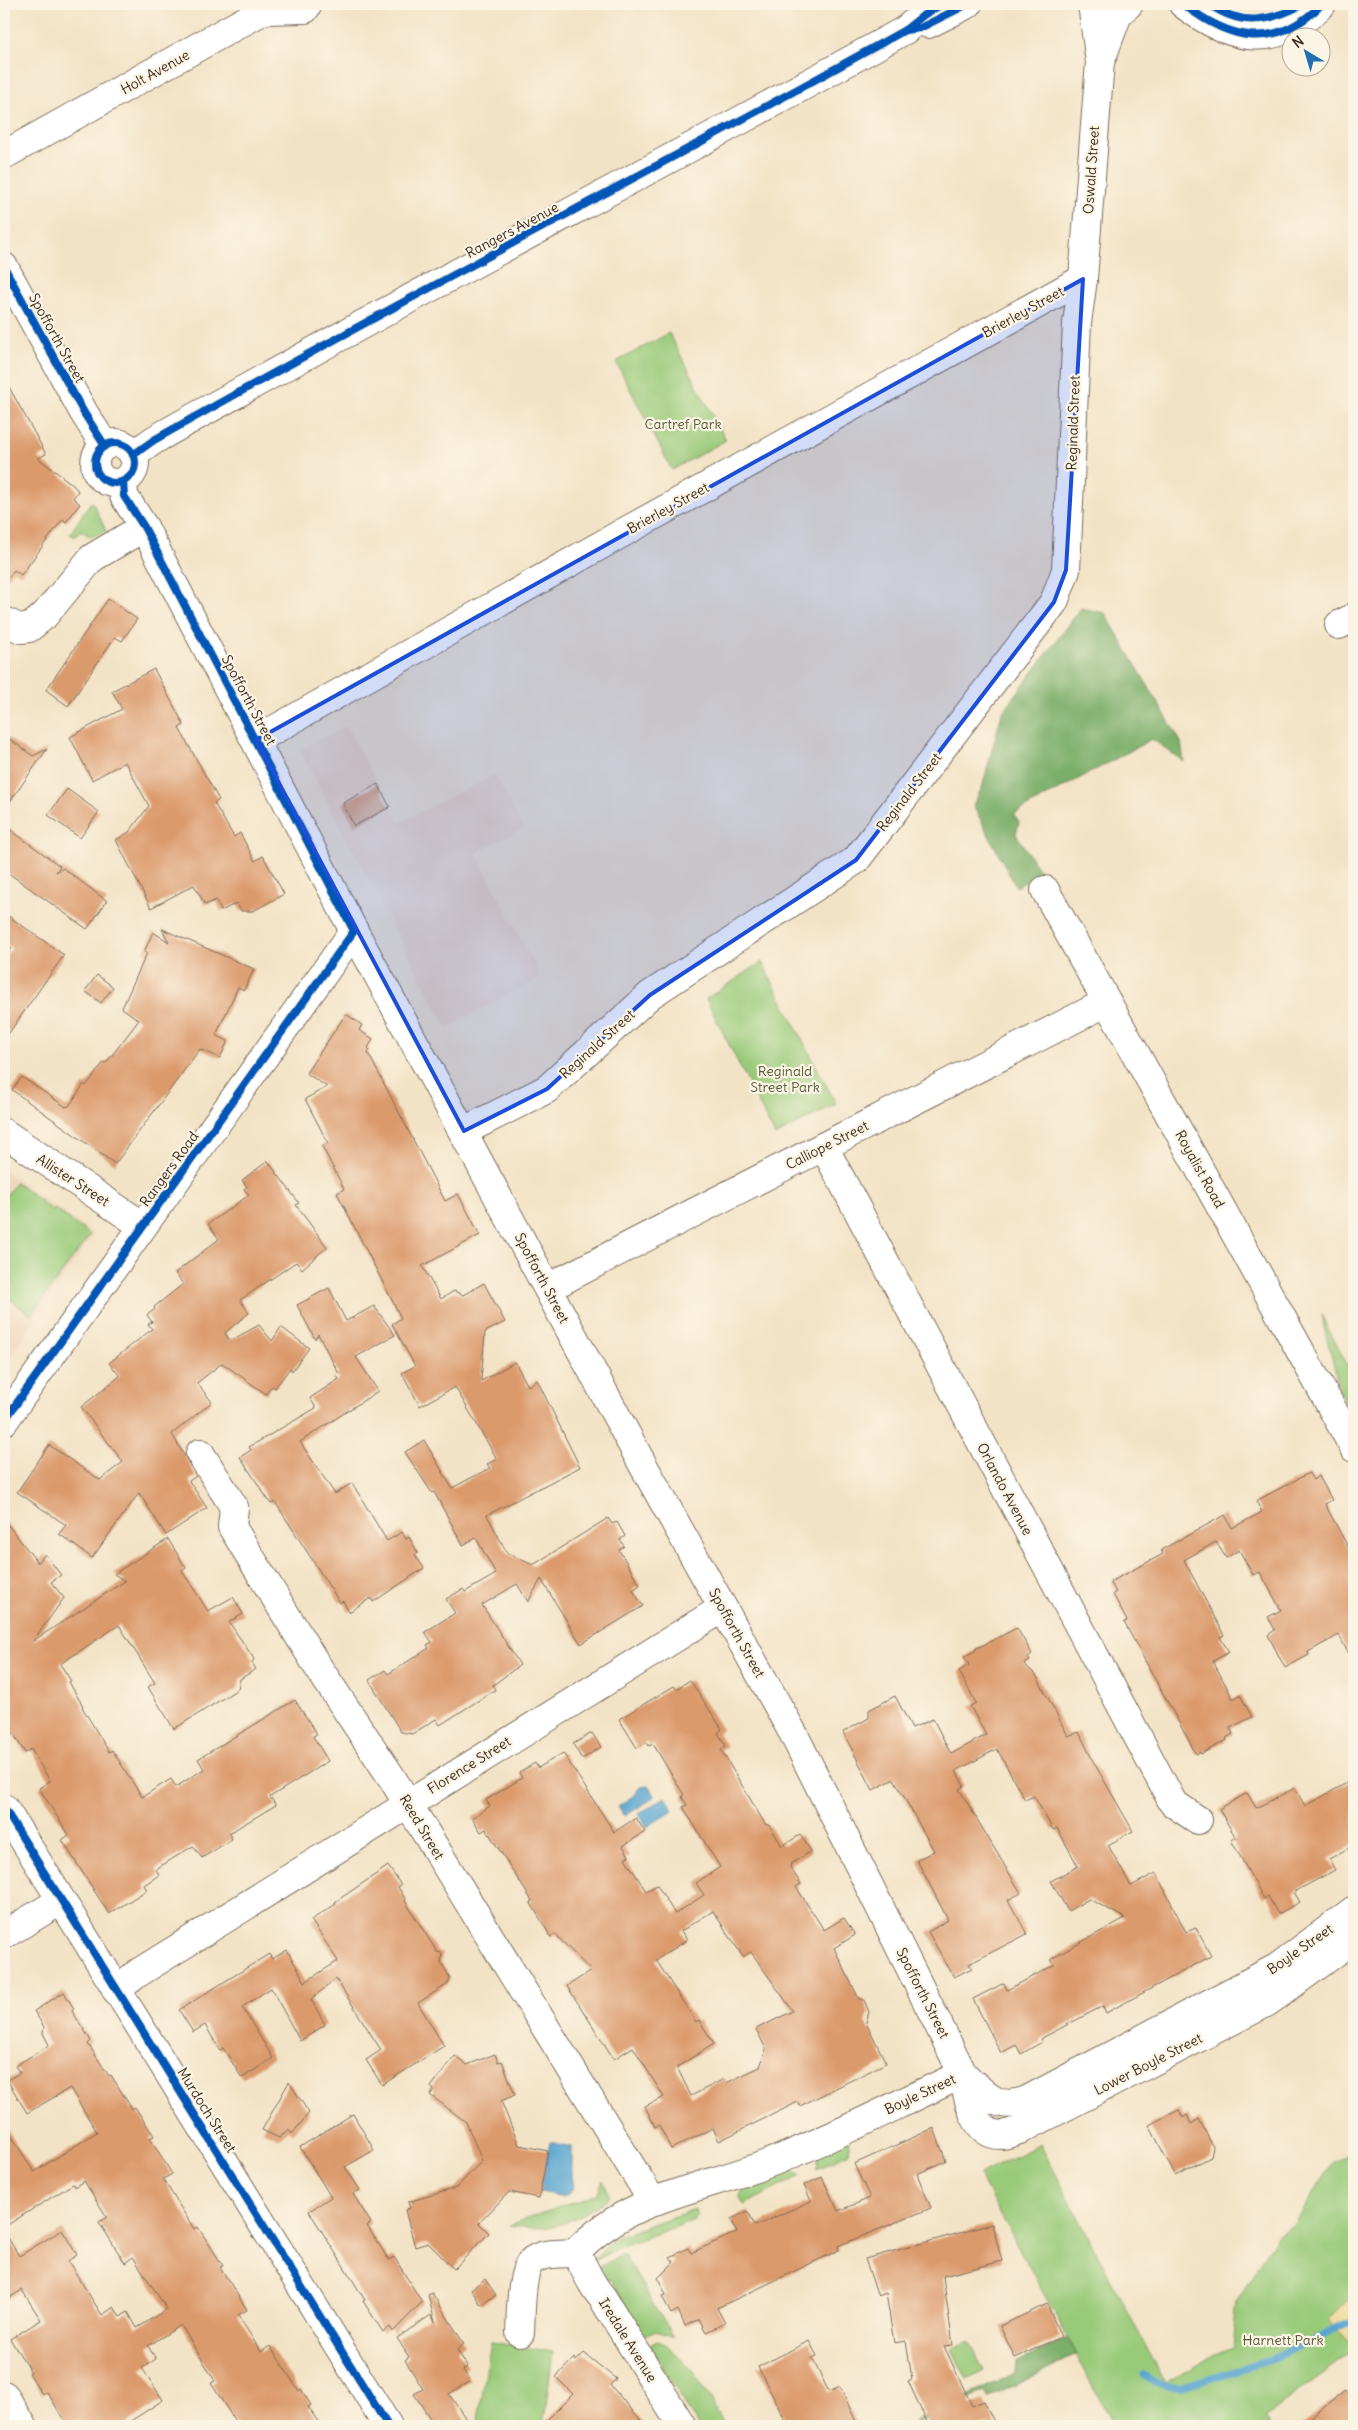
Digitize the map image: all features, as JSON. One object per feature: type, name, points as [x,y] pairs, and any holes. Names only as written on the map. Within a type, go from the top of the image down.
[{"type":"street","name":"Holt Avenue","points":[[4,155],[264,10],[305,9],[308,4]]},
{"type":"street","name":"Rangers Avenue","points":[[133,455],[176,428],[394,308],[717,135],[904,30],[942,4]]},
{"type":"street","name":"Rangers Avenue","points":[[904,30],[920,28],[968,4]]},
{"type":"street","name":"Oswald Street","points":[[1083,279],[1100,62],[1092,4]]},
{"type":"street","name":"Oswald Street","points":[[1100,62],[1118,14],[1129,4]]},
{"type":"street","points":[[1183,4],[1213,25],[1247,37],[1285,29],[1306,19],[1322,4]]},
{"type":"street","points":[[1209,4],[1221,12],[1239,19],[1259,20],[1277,16],[1303,4]]},
{"type":"street","name":"Spofforth Street","points":[[4,267],[84,413],[105,446]]},
{"type":"street","name":"Brierley Street","points":[[256,740],[626,531],[1083,279]]},
{"type":"street","name":"Reginald Street","points":[[464,1131],[547,1089],[650,995],[856,860],[1054,602],[1066,570],[1077,322],[1083,279]]},
{"type":"street","points":[[122,444],[133,455],[135,466],[132,474],[123,482],[108,483],[99,476],[96,470],[96,457],[105,446],[122,444]]},
{"type":"street","name":"Spofforth Street","points":[[123,482],[124,496],[144,527],[354,931],[793,1733],[963,2074]]},
{"type":"street","points":[[4,621],[20,629],[37,623],[92,558],[144,527]]},
{"type":"street","name":"Royalist Road","points":[[1045,890],[1354,1448]]},
{"type":"street","name":"Rangers Road","points":[[4,1421],[354,931]]},
{"type":"street","name":"Calliope Street","points":[[548,1288],[675,1220],[824,1147],[1107,1002]]},
{"type":"street","name":"Allister Street","points":[[4,1133],[143,1226]]},
{"type":"street","name":"Orlando Avenue","points":[[824,1147],[1173,1803],[1198,1820]]},
{"type":"street","name":"Reed Street","points":[[200,1453],[234,1508],[232,1526],[318,1667],[408,1804],[653,2202]]},
{"type":"street","name":"Florence Street","points":[[116,1990],[138,1972],[723,1608]]},
{"type":"street","name":"Murdoch Street","points":[[4,1808],[60,1901],[388,2426]]},
{"type":"street","points":[[4,1935],[60,1901]]},
{"type":"street","name":"Boyle Street","points":[[575,2253],[592,2235],[612,2220],[678,2192],[776,2161],[963,2074],[993,2100],[1003,2105],[1013,2106],[1027,2100],[1278,1967],[1354,1910]]},
{"type":"street","name":"Lower Boyle Street","points":[[963,2074],[970,2108],[977,2120],[989,2131],[1004,2135],[1022,2129],[1268,2002],[1354,1939]]},
{"type":"street","points":[[520,2333],[525,2272],[532,2260],[544,2255],[575,2253]]},
{"type":"street","name":"Iredale Avenue","points":[[575,2253],[581,2261],[589,2282],[602,2297],[682,2426]]},
{"type":"street","points":[[4,2395],[23,2426]]},
{"type":"highlighted area","points":[[1083,279],[1066,570],[1054,602],[856,860],[650,995],[547,1089],[464,1131],[256,740]]},
{"type":"shaded area","points":[[346,726],[399,822],[495,775],[523,828],[476,853],[541,977],[447,1028],[300,750]]},
{"type":"shaded area","points":[[4,1170],[94,1234],[5,1364],[4,1363]]},
{"type":"green space","name":"Cartref Park","points":[[669,333],[726,440],[672,470],[616,362]]},
{"type":"green space","points":[[90,503],[93,503],[106,531],[91,537],[80,530],[75,537],[70,534]]},
{"type":"green space","points":[[1081,608],[1105,613],[1181,742],[1184,762],[1152,739],[1014,814],[1019,822],[1016,834],[1041,873],[1016,887],[973,805],[982,788],[1002,713]]},
{"type":"green space","name":"Reginald Street Park","points":[[762,962],[836,1104],[775,1136],[706,999]]},
{"type":"green space","points":[[16,1182],[52,1210],[54,1208],[90,1235],[31,1315],[4,1295],[4,1199]]},
{"type":"green space","points":[[1321,1315],[1354,1378],[1354,1418],[1341,1394]]},
{"type":"green space","points":[[848,2138],[850,2145],[849,2153],[816,2169],[818,2150]]},
{"type":"green space","name":"Harnett Park","points":[[1040,2144],[1165,2383],[1210,2357],[1232,2348],[1237,2301],[1277,2235],[1295,2224],[1333,2163],[1354,2151],[1354,2293],[1329,2320],[1354,2347],[1354,2351],[1264,2417],[1270,2425],[1268,2426],[1114,2426],[1076,2355],[1019,2383],[1016,2363],[1068,2338],[979,2175]]},
{"type":"green space","points":[[789,2167],[800,2176],[744,2205],[740,2197],[744,2183]]},
{"type":"green space","points":[[603,2180],[609,2195],[606,2201],[570,2220],[550,2227],[538,2228],[509,2225],[597,2194]]},
{"type":"green space","points":[[695,2209],[697,2217],[694,2220],[620,2247],[593,2262],[611,2240],[616,2237]]},
{"type":"green space","points":[[623,2254],[674,2337],[656,2331],[643,2335],[612,2280],[597,2278],[593,2270]]},
{"type":"green space","points":[[1068,2338],[1076,2355],[988,2398],[985,2392],[913,2426],[916,2421],[1015,2373],[1016,2363]]},
{"type":"green space","points":[[658,2341],[666,2345],[692,2370],[712,2400],[716,2413],[727,2426],[698,2426],[650,2345]]},
{"type":"green space","points":[[969,2341],[984,2371],[967,2380],[952,2349]]},
{"type":"green space","points":[[491,2342],[553,2352],[543,2426],[477,2426]]},
{"type":"sand","points":[[1354,2293],[1354,2347],[1329,2320]]},
{"type":"water","points":[[648,1786],[655,1797],[625,1816],[618,1806],[633,1796],[640,1787]]},
{"type":"water","points":[[665,1797],[673,1810],[647,1827],[639,1814]]},
{"type":"water","points":[[550,2142],[572,2147],[574,2189],[564,2197],[540,2192]]},
{"type":"building","points":[[4,378],[46,454],[38,458],[73,485],[78,491],[73,498],[80,504],[66,522],[63,519],[21,575],[14,570],[4,584]]},
{"type":"building","points":[[108,599],[137,619],[122,641],[115,637],[68,706],[46,690]]},
{"type":"building","points":[[154,669],[184,725],[179,728],[219,800],[214,803],[234,837],[240,833],[255,861],[263,856],[284,894],[253,911],[241,911],[237,903],[221,911],[216,900],[205,905],[194,885],[151,908],[116,840],[129,832],[149,806],[125,762],[92,780],[70,737],[122,709],[112,691]]},
{"type":"building","points":[[4,735],[33,756],[47,749],[4,810]]},
{"type":"building","points":[[378,784],[390,807],[354,826],[343,803]]},
{"type":"building","points":[[67,789],[99,812],[80,838],[48,815]]},
{"type":"building","points":[[4,825],[60,866],[56,872],[63,868],[107,901],[87,929],[4,870]]},
{"type":"building","points":[[4,913],[64,955],[4,1040],[4,959],[12,948],[4,942]]},
{"type":"building","points":[[162,929],[254,969],[244,990],[238,987],[216,1035],[228,1041],[220,1058],[200,1049],[115,1164],[12,1090],[22,1077],[66,1107],[69,1106],[84,1084],[86,1086],[104,1062],[106,1063],[139,1020],[122,1008],[147,953],[144,952],[153,932],[169,942]]},
{"type":"building","points":[[97,975],[113,987],[101,1003],[85,991]]},
{"type":"building","points":[[346,1014],[362,1025],[359,1030],[373,1039],[368,1048],[370,1050],[368,1053],[445,1201],[458,1194],[480,1235],[422,1266],[441,1299],[454,1291],[463,1295],[484,1283],[505,1322],[485,1332],[481,1381],[515,1362],[528,1386],[537,1380],[580,1467],[487,1515],[507,1553],[533,1565],[608,1518],[612,1524],[617,1522],[625,1536],[620,1540],[624,1546],[619,1550],[640,1585],[633,1590],[643,1606],[581,1644],[541,1579],[528,1602],[517,1584],[482,1605],[520,1665],[493,1685],[495,1690],[440,1725],[436,1719],[412,1734],[401,1732],[369,1680],[385,1670],[388,1674],[429,1648],[427,1645],[432,1642],[425,1632],[455,1613],[446,1599],[463,1589],[465,1592],[496,1574],[476,1538],[463,1545],[434,1492],[432,1493],[405,1452],[424,1440],[452,1488],[490,1468],[487,1464],[497,1459],[455,1387],[420,1406],[402,1373],[415,1366],[392,1324],[401,1318],[337,1193],[344,1189],[322,1146],[328,1143],[305,1099],[327,1087],[306,1073]]},
{"type":"building","points":[[268,1161],[299,1203],[296,1205],[327,1247],[302,1269],[296,1262],[240,1300],[249,1313],[225,1333],[230,1341],[259,1325],[272,1341],[281,1327],[309,1348],[292,1371],[290,1368],[275,1388],[272,1386],[266,1394],[222,1363],[197,1383],[212,1402],[172,1434],[196,1476],[189,1481],[207,1508],[166,1535],[139,1493],[92,1558],[59,1534],[66,1525],[17,1492],[49,1445],[100,1480],[123,1462],[81,1407],[120,1376],[109,1363],[152,1329],[148,1324],[152,1322],[147,1315],[183,1284],[175,1273],[219,1239],[208,1224],[249,1195],[244,1189],[247,1187],[242,1180]]},
{"type":"building","points":[[329,1288],[346,1321],[374,1306],[395,1335],[356,1357],[378,1391],[300,1442],[335,1494],[352,1483],[387,1541],[402,1532],[406,1539],[409,1537],[418,1553],[415,1555],[424,1568],[373,1602],[371,1598],[349,1612],[343,1601],[340,1603],[275,1502],[271,1504],[240,1457],[251,1450],[249,1447],[316,1408],[310,1398],[339,1379],[336,1375],[339,1374],[318,1334],[315,1339],[297,1305]]},
{"type":"building","points":[[1309,1473],[1313,1480],[1319,1476],[1332,1500],[1325,1504],[1354,1558],[1354,1665],[1339,1635],[1308,1652],[1309,1655],[1285,1668],[1268,1635],[1275,1630],[1268,1617],[1281,1610],[1260,1572],[1253,1575],[1239,1550],[1226,1558],[1216,1542],[1184,1560],[1224,1635],[1220,1637],[1229,1652],[1213,1661],[1233,1699],[1240,1695],[1252,1717],[1230,1728],[1233,1734],[1226,1738],[1227,1740],[1201,1754],[1200,1752],[1196,1754],[1124,1622],[1127,1621],[1113,1594],[1116,1592],[1110,1582],[1163,1554],[1161,1550],[1225,1515],[1232,1528],[1262,1512],[1256,1501]]},
{"type":"building","points":[[4,1520],[38,1563],[45,1554],[61,1575],[51,1582],[64,1598],[33,1641],[125,1581],[114,1574],[168,1539],[186,1568],[182,1571],[208,1611],[233,1597],[243,1614],[229,1622],[254,1659],[252,1663],[256,1669],[240,1679],[238,1689],[174,1729],[148,1687],[155,1683],[119,1625],[60,1664],[71,1681],[69,1682],[82,1707],[109,1752],[112,1750],[142,1797],[171,1779],[176,1787],[204,1769],[198,1759],[295,1700],[317,1734],[313,1736],[328,1761],[270,1797],[276,1805],[229,1833],[232,1839],[202,1858],[193,1846],[156,1869],[159,1875],[144,1885],[147,1890],[109,1914],[62,1840],[69,1835],[39,1788],[50,1781],[31,1749],[25,1753],[4,1718]]},
{"type":"building","points":[[1017,1628],[1032,1654],[1028,1657],[1030,1661],[1024,1664],[1036,1675],[1068,1736],[1079,1732],[1093,1761],[1133,1831],[1108,1845],[1131,1886],[1156,1873],[1186,1932],[1196,1928],[1211,1956],[1106,2013],[1103,2006],[1040,2039],[1042,2042],[1021,2054],[1016,2045],[1001,2053],[973,1999],[1004,1983],[1007,1990],[1054,1965],[1051,1959],[1125,1918],[1089,1899],[1068,1911],[1051,1881],[1078,1866],[1057,1828],[1053,1830],[1034,1796],[1025,1800],[997,1749],[956,1771],[964,1786],[959,1789],[1021,1893],[1008,1900],[1027,1934],[969,1964],[972,1968],[954,1977],[928,1932],[948,1920],[917,1860],[934,1851],[894,1779],[873,1790],[843,1732],[869,1718],[869,1710],[895,1696],[912,1728],[933,1719],[951,1754],[986,1735],[970,1706],[976,1703],[959,1671],[969,1665],[964,1657],[975,1649]]},
{"type":"building","points":[[690,1680],[722,1729],[718,1733],[726,1746],[721,1750],[765,1824],[770,1826],[782,1846],[800,1835],[811,1851],[791,1864],[790,1867],[801,1884],[796,1887],[824,1930],[844,1918],[855,1935],[834,1948],[859,1999],[864,2000],[869,2012],[866,2022],[886,2063],[800,2106],[798,2102],[719,2141],[713,2128],[671,2149],[659,2125],[655,2127],[645,2106],[664,2097],[633,2047],[614,2059],[567,1986],[591,1971],[555,1934],[551,1937],[530,1902],[532,1901],[486,1829],[481,1832],[472,1818],[490,1806],[486,1800],[522,1778],[519,1773],[535,1763],[538,1768],[563,1753],[614,1832],[636,1818],[645,1832],[623,1846],[629,1856],[625,1858],[646,1891],[657,1885],[675,1914],[704,1895],[696,1883],[720,1867],[683,1807],[687,1805],[682,1797],[684,1795],[653,1744],[649,1746],[646,1742],[637,1748],[619,1719],[674,1686],[676,1689]],"holes":[[[713,1911],[743,1957],[751,1952],[793,2011],[756,2029],[766,2049],[760,2067],[726,2083],[724,2079],[691,2096],[677,2067],[714,2044],[699,2020],[696,2022],[656,1960],[687,1940],[681,1931]]]},
{"type":"building","points":[[592,1733],[601,1747],[582,1759],[573,1744]]},
{"type":"building","points":[[1354,1779],[1354,1845],[1329,1859],[1335,1870],[1294,1892],[1300,1902],[1278,1914],[1268,1896],[1264,1899],[1231,1840],[1236,1838],[1219,1809],[1247,1793],[1256,1808],[1295,1788],[1305,1806]]},
{"type":"building","points":[[388,1866],[401,1885],[398,1887],[405,1901],[437,1952],[442,1953],[441,1962],[450,1978],[448,1984],[418,2003],[444,2046],[382,2085],[366,2060],[381,2050],[336,1979],[311,1999],[325,2025],[300,2041],[271,1988],[242,2007],[273,2058],[242,2078],[223,2048],[220,2050],[205,2025],[193,2032],[179,2010],[269,1954],[272,1959],[287,1950],[305,1982],[338,1961],[311,1920]]},
{"type":"building","points":[[64,1992],[74,2009],[72,2011],[91,2041],[88,2044],[109,2076],[111,2075],[132,2109],[135,2107],[154,2136],[150,2138],[172,2174],[163,2179],[194,2229],[198,2227],[223,2266],[220,2267],[247,2310],[238,2315],[261,2352],[270,2346],[299,2391],[301,2389],[311,2405],[308,2407],[321,2426],[238,2426],[211,2383],[215,2381],[181,2325],[148,2346],[156,2359],[142,2368],[163,2400],[123,2426],[68,2426],[47,2392],[42,2394],[29,2373],[31,2372],[10,2339],[41,2320],[22,2290],[4,2301],[4,2231],[19,2256],[62,2230],[77,2255],[68,2261],[102,2315],[114,2307],[120,2317],[128,2312],[137,2328],[167,2309],[133,2257],[125,2263],[99,2222],[107,2217],[84,2181],[74,2187],[73,2184],[4,2227],[4,2124],[34,2172],[97,2132],[70,2088],[27,2113],[7,2080],[20,2073],[15,2066],[49,2045],[43,2033],[44,2027],[34,2011]]},
{"type":"building","points":[[495,2054],[498,2062],[502,2061],[515,2095],[501,2101],[519,2145],[548,2151],[539,2198],[509,2192],[479,2223],[489,2233],[454,2269],[428,2243],[415,2247],[405,2210],[410,2208],[408,2202],[456,2188],[482,2161],[466,2122],[430,2095],[434,2090],[431,2087],[455,2056],[467,2065]]},
{"type":"building","points":[[289,2082],[309,2113],[292,2134],[289,2130],[279,2138],[262,2130]]},
{"type":"building","points":[[1179,2110],[1183,2118],[1187,2115],[1191,2124],[1199,2119],[1213,2147],[1211,2157],[1175,2175],[1149,2125]]},
{"type":"building","points":[[353,2114],[374,2150],[345,2167],[360,2190],[353,2194],[371,2223],[367,2226],[389,2260],[394,2257],[422,2302],[393,2332],[390,2327],[383,2332],[309,2211],[331,2197],[300,2147]]},
{"type":"building","points":[[934,2128],[946,2161],[917,2174],[931,2208],[838,2246],[839,2250],[717,2308],[725,2323],[706,2332],[699,2319],[685,2326],[678,2310],[671,2314],[662,2296],[666,2295],[658,2278],[674,2262],[670,2257],[688,2248],[691,2253],[737,2232],[731,2219],[748,2211],[755,2226],[811,2201],[804,2185],[822,2177],[838,2211],[870,2198],[854,2164]]},
{"type":"building","points":[[992,2224],[1002,2261],[943,2276],[953,2345],[944,2346],[972,2406],[984,2401],[996,2426],[929,2426],[908,2381],[912,2379],[906,2341],[894,2343],[886,2293],[878,2296],[865,2259]]},
{"type":"building","points":[[485,2279],[496,2295],[481,2305],[471,2289]]},
{"type":"building","points":[[432,2293],[464,2344],[457,2350],[468,2367],[463,2370],[470,2381],[449,2394],[466,2419],[455,2426],[435,2426],[414,2394],[423,2389],[405,2360],[409,2357],[397,2338],[431,2315],[435,2322],[428,2295]]},
{"type":"building","points":[[1047,2304],[1061,2337],[1015,2358],[1000,2326]]},
{"type":"building","points":[[809,2341],[817,2356],[812,2358],[829,2392],[840,2387],[858,2426],[788,2426],[758,2367]]},
{"type":"building","points":[[584,2353],[616,2379],[610,2385],[646,2426],[541,2426],[573,2394],[556,2377],[574,2358],[576,2361]]},
{"type":"building","points":[[1345,2391],[1354,2402],[1354,2426],[1300,2426]]},
{"type":"waterway","points":[[1144,2375],[1162,2386],[1183,2387],[1274,2359],[1354,2320]]},
{"type":"cycle path","points":[[133,455],[154,440],[341,336],[905,30],[925,14],[942,4]]},
{"type":"cycle path","points":[[905,30],[920,28],[968,4]]},
{"type":"cycle path","points":[[1183,4],[1218,26],[1236,33],[1253,36],[1287,29],[1305,19],[1322,4]]},
{"type":"cycle path","points":[[1209,4],[1221,11],[1244,19],[1267,18],[1279,15],[1303,4]]},
{"type":"cycle path","points":[[4,267],[84,413],[105,446]]},
{"type":"cycle path","points":[[119,443],[126,446],[132,452],[135,463],[134,471],[126,480],[119,483],[111,483],[104,480],[96,471],[95,459],[98,452],[107,444],[119,443]]},
{"type":"cycle path","points":[[4,1421],[354,931],[144,527],[124,496],[123,482]]},
{"type":"cycle path","points":[[4,1808],[388,2426]]}]
